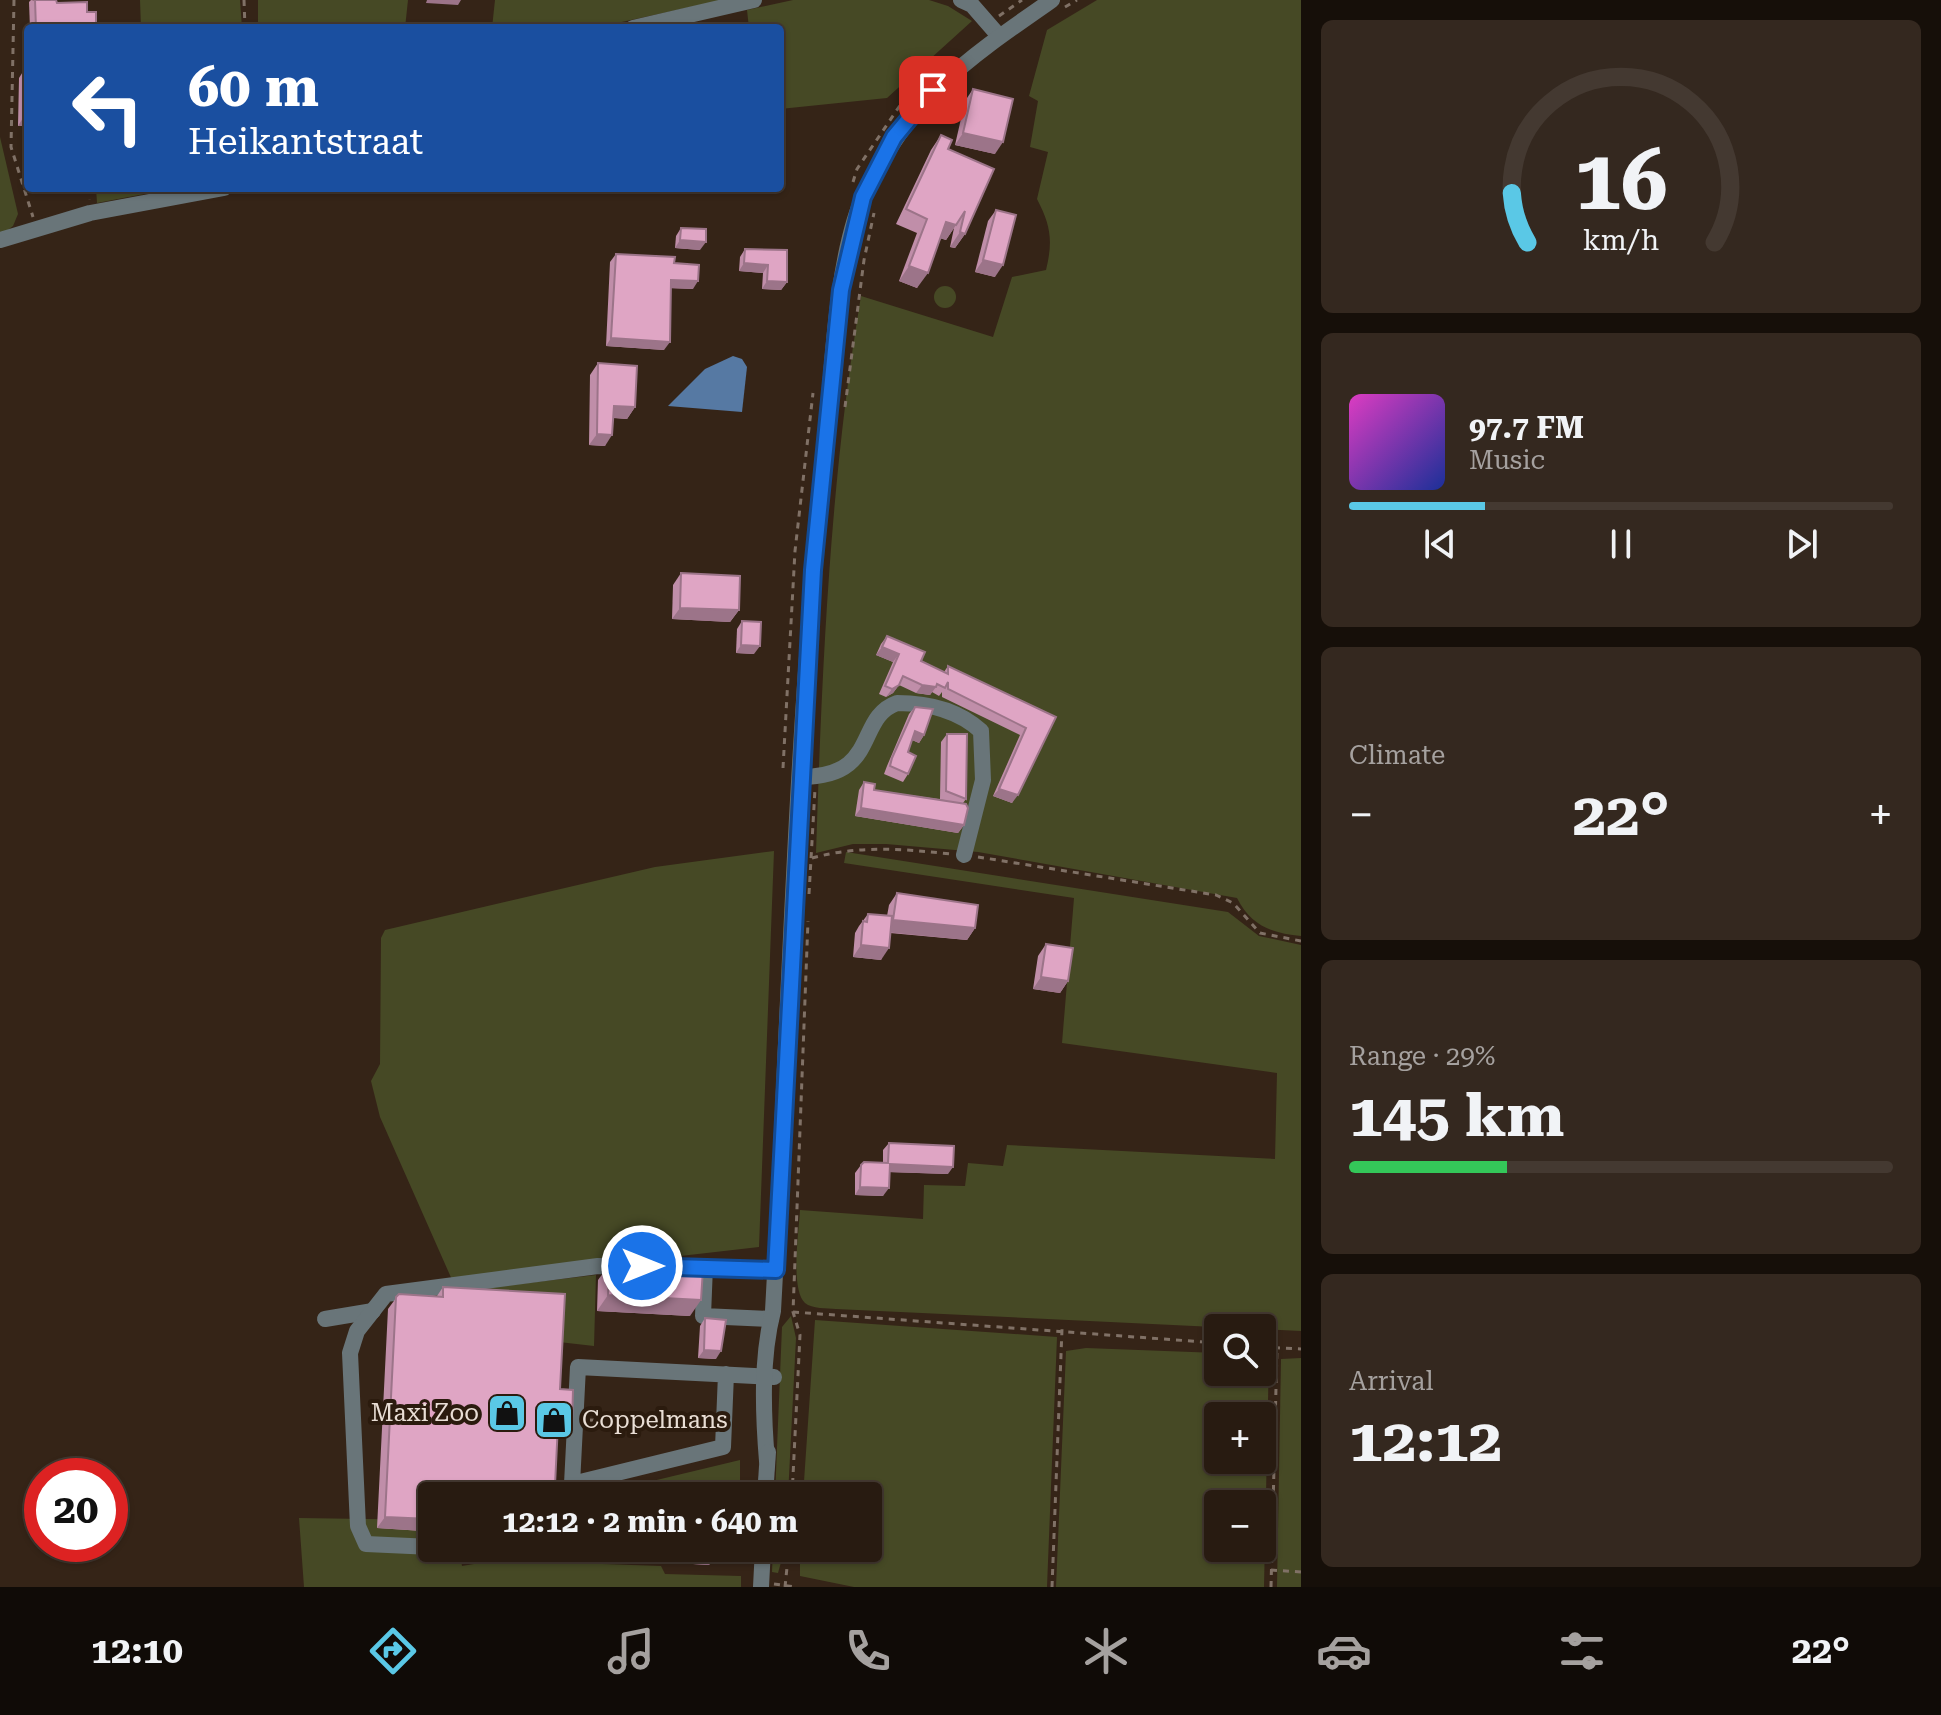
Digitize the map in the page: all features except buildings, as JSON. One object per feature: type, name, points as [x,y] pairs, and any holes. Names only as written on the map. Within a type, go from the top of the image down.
[{"type":"street","points":[[650,24],[754,0]]},
{"type":"street","points":[[961,0],[972,5],[994,30]]},
{"type":"street","points":[[766,1482],[770,1377],[776,1331],[772,1315],[808,777],[813,570],[841,290],[863,197],[894,137],[933,90],[994,30],[1052,0]]},
{"type":"street","points":[[0,240],[90,213],[203,192]]},
{"type":"street","points":[[808,777],[847,768],[889,706],[911,703],[942,708],[968,719],[981,731],[983,780],[964,855]]},
{"type":"street","points":[[418,1546],[366,1544],[358,1526],[350,1353],[357,1331],[386,1294],[598,1266],[705,1266],[776,1270]]},
{"type":"street","points":[[705,1266],[703,1316],[772,1315]]},
{"type":"street","points":[[325,1319],[373,1311]]},
{"type":"street","points":[[726,1374],[723,1447],[572,1484],[578,1367],[726,1374],[770,1377]]},
{"type":"street","points":[[761,1587],[762,1562]]},
{"type":"path","points":[[14,0],[11,147],[24,189]]},
{"type":"path","points":[[244,0],[245,24]]},
{"type":"path","points":[[994,30],[1022,0]]},
{"type":"path","points":[[25,192],[36,228]]},
{"type":"path","points":[[845,410],[864,260],[876,204]]},
{"type":"path","points":[[808,777],[812,858],[809,899]]},
{"type":"path","points":[[812,858],[846,849],[878,846],[1050,866],[1216,895],[1233,903],[1260,933],[1301,941]]},
{"type":"path","points":[[793,1482],[800,1335],[793,1312],[808,915]]},
{"type":"path","points":[[793,1312],[1062,1329],[1204,1342]]},
{"type":"path","points":[[1052,1587],[1062,1329]]},
{"type":"path","points":[[1271,1587],[1277,1348],[1301,1349]]},
{"type":"path","points":[[575,1419],[724,1427]]},
{"type":"path","points":[[788,1562],[785,1586],[795,1587]]},
{"type":"path","points":[[1271,1570],[1301,1572]]},
{"type":"green space","points":[[140,0],[240,0],[242,24],[141,24]]},
{"type":"green space","points":[[258,0],[408,0],[405,24],[258,24]]},
{"type":"green space","points":[[495,0],[723,0],[612,24],[492,24]]},
{"type":"green space","points":[[793,0],[929,0],[948,6],[972,21],[887,98],[784,109],[784,24],[749,24],[747,10]]},
{"type":"green space","points":[[1097,0],[1301,0],[1301,936],[1281,933],[1256,922],[1237,898],[978,852],[853,844],[816,853],[835,504],[861,296],[993,337],[1012,277],[1046,270],[1048,260],[1049,234],[1037,199],[1048,152],[1030,147],[1038,101],[1029,96],[1047,30]]},
{"type":"green space","points":[[0,137],[18,214],[13,226],[0,236]]},
{"type":"green space","points":[[96,192],[155,192],[97,203]]},
{"type":"green space","points":[[945,286],[953,289],[956,297],[953,305],[945,308],[937,305],[934,297],[937,289]]},
{"type":"green space","points":[[774,851],[759,1247],[453,1282],[380,1117],[371,1081],[380,1064],[381,938],[385,930],[655,867]]},
{"type":"green space","points":[[846,852],[1228,912],[1259,936],[1301,945],[1301,1331],[1276,1330],[1276,1314],[1204,1314],[1204,1326],[836,1309],[805,1303],[800,1296],[797,1273],[800,1210],[923,1219],[924,1185],[965,1186],[968,1163],[1003,1166],[1007,1145],[1275,1159],[1277,1073],[1062,1043],[1074,898],[844,863]]},
{"type":"green space","points":[[596,1275],[594,1346],[550,1341],[424,1295]]},
{"type":"green space","points":[[791,1316],[796,1338],[789,1482],[776,1482],[782,1327]]},
{"type":"green space","points":[[815,1320],[1057,1337],[1047,1587],[854,1587],[800,1576],[800,1562],[882,1562],[882,1482],[804,1482]]},
{"type":"green space","points":[[1086,1348],[1204,1352],[1204,1386],[1268,1386],[1268,1402],[1204,1402],[1204,1474],[1266,1474],[1266,1490],[1204,1490],[1204,1562],[1265,1562],[1264,1587],[1056,1587],[1066,1351]]},
{"type":"green space","points":[[1301,1358],[1301,1587],[1277,1587],[1281,1359]]},
{"type":"green space","points":[[740,1460],[740,1482],[648,1482]]},
{"type":"green space","points":[[299,1518],[418,1520],[418,1562],[461,1562],[462,1566],[486,1562],[574,1562],[661,1566],[665,1574],[741,1576],[741,1587],[304,1587]]},
{"type":"green space","points":[[772,1562],[781,1562],[778,1573],[772,1572]]},
{"type":"water","points":[[733,356],[742,359],[747,367],[742,412],[668,406],[705,369]]},
{"type":"place","name":"Maxi Zoo","points":[[507,1413]]},
{"type":"place","name":"Coppelmans","points":[[554,1420]]},
{"type":"route","points":[[642,1266],[694,1265],[776,1270],[813,570],[841,290],[863,197],[894,137],[933,90]]}]
